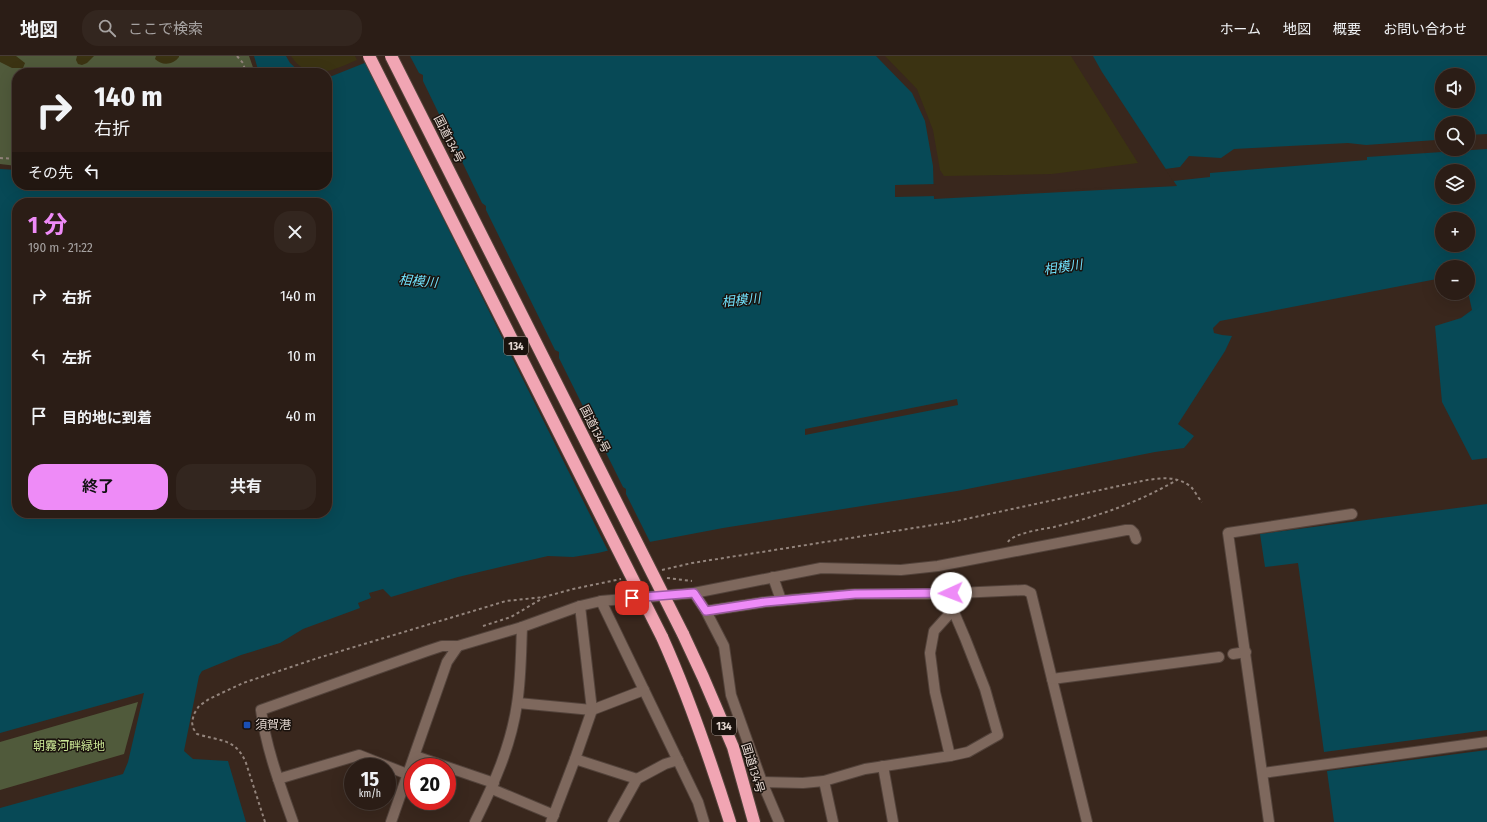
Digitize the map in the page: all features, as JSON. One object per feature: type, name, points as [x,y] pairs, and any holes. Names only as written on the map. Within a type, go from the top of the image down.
[{"type":"highway","name":"134","points":[[369,56],[662,637],[682,681],[708,750],[730,822]]},
{"type":"highway","name":"国道134号","points":[[391,56],[703,676],[733,747],[754,822]]},
{"type":"street","points":[[1269,822],[1228,533],[1352,514]]},
{"type":"street","points":[[293,822],[278,779],[263,725],[261,710],[427,651],[442,646],[458,646],[522,627],[580,606],[601,601],[694,593],[820,568],[901,570],[938,566],[1126,530],[1131,530],[1136,539]]},
{"type":"street","points":[[773,577],[781,600]]},
{"type":"street","points":[[706,611],[781,600],[855,594],[936,594],[1025,590],[1031,593],[1088,822]]},
{"type":"street","points":[[694,593],[706,611],[724,646],[731,695],[762,782],[779,822]]},
{"type":"street","points":[[762,782],[803,783],[824,781],[865,769],[950,756],[968,752],[998,735],[985,689],[965,638],[952,610],[936,594]]},
{"type":"street","points":[[601,601],[698,802],[704,822]]},
{"type":"street","points":[[458,646],[447,662],[415,756],[493,786],[552,818],[592,710],[580,606]]},
{"type":"street","points":[[950,756],[935,692],[930,653],[934,631],[952,610]]},
{"type":"street","points":[[475,822],[493,786],[509,744],[518,703],[522,627]]},
{"type":"street","points":[[1233,654],[1246,652]]},
{"type":"street","points":[[1052,680],[1219,657]]},
{"type":"street","points":[[518,703],[592,710],[644,690]]},
{"type":"street","points":[[1263,773],[1487,742]]},
{"type":"street","points":[[278,779],[360,756],[404,772]]},
{"type":"street","points":[[575,759],[637,779]]},
{"type":"street","points":[[613,822],[637,779],[665,764],[678,760]]},
{"type":"street","points":[[883,766],[894,822]]},
{"type":"street","points":[[824,781],[833,822]]},
{"type":"street","points":[[391,822],[404,785]]},
{"type":"path","points":[[237,56],[243,62],[245,68]]},
{"type":"path","points":[[0,158],[12,159]]},
{"type":"path","points":[[662,570],[692,563],[952,522],[1162,478],[1178,480],[1191,487],[1202,502]]},
{"type":"path","points":[[1002,554],[1010,539],[1025,533],[1099,516],[1141,500],[1178,480]]},
{"type":"path","points":[[482,626],[511,617],[544,597]]},
{"type":"green space","points":[[0,56],[249,56],[253,68],[12,68],[12,165],[0,164]]},
{"type":"green space","name":"朝霧河畔緑地","points":[[138,702],[124,754],[0,790],[0,742]]},
{"type":"sand","points":[[0,56],[16,56],[25,63],[23,68],[12,68],[0,62]]},
{"type":"sand","points":[[77,56],[94,56],[87,63],[82,65],[78,64],[76,60]]},
{"type":"sand","points":[[156,56],[179,57],[174,62],[164,64],[155,59]]},
{"type":"sand","points":[[291,56],[355,56],[357,60],[332,69],[332,68],[304,68]]},
{"type":"sand","points":[[885,56],[1071,56],[1138,163],[1052,174],[944,176],[940,170],[933,130],[917,89]]},
{"type":"water","points":[[254,56],[286,56],[290,63],[296,68],[258,68]]},
{"type":"water","name":"相模川","points":[[382,56],[876,56],[912,93],[925,121],[933,166],[934,199],[1177,186],[1093,56],[1487,56],[1487,458],[1472,460],[1442,402],[1435,326],[1461,318],[1472,310],[1470,300],[1475,300],[1475,260],[1435,260],[1435,279],[1220,321],[1213,328],[1214,333],[1232,336],[1225,351],[1178,424],[1194,436],[1184,448],[1155,452],[957,491],[723,528],[598,553],[573,557],[548,556],[458,577],[391,597],[383,589],[369,593],[371,598],[358,603],[360,608],[303,629],[280,643],[241,655],[202,671],[199,676],[184,751],[193,759],[228,761],[246,822],[0,822],[0,808],[123,774],[128,762],[144,693],[0,733],[0,169],[12,170],[12,190],[332,190],[332,76]]},
{"type":"water","points":[[1487,504],[1487,730],[1324,752],[1298,563],[1265,567],[1260,534]]},
{"type":"water","points":[[1487,750],[1487,822],[1334,822],[1327,771]]},
{"type":"pier","points":[[377,56],[410,56],[419,73],[423,75],[423,81],[482,203],[486,206],[486,210],[555,350],[559,352],[559,358],[623,487],[626,489],[626,494],[651,544],[609,553],[365,61]]},
{"type":"pier","points":[[1487,134],[1487,149],[1475,150],[1475,135]]},
{"type":"pier","points":[[1435,140],[1435,152],[1367,157],[1367,160],[1210,173],[1210,177],[1173,181],[1165,169],[1180,167],[1189,156],[1221,158],[1234,149],[1348,143],[1366,145]]},
{"type":"pier","points":[[936,184],[936,196],[895,197],[895,185]]},
{"type":"pier","points":[[1112,187],[1080,190],[1004,193]]},
{"type":"pier","points":[[957,399],[958,405],[805,435],[805,429]]},
{"type":"place","name":"須賀港","points":[[247,725]]},
{"type":"route","points":[[632,598],[694,593],[706,611],[765,602],[855,594],[951,593]]}]
